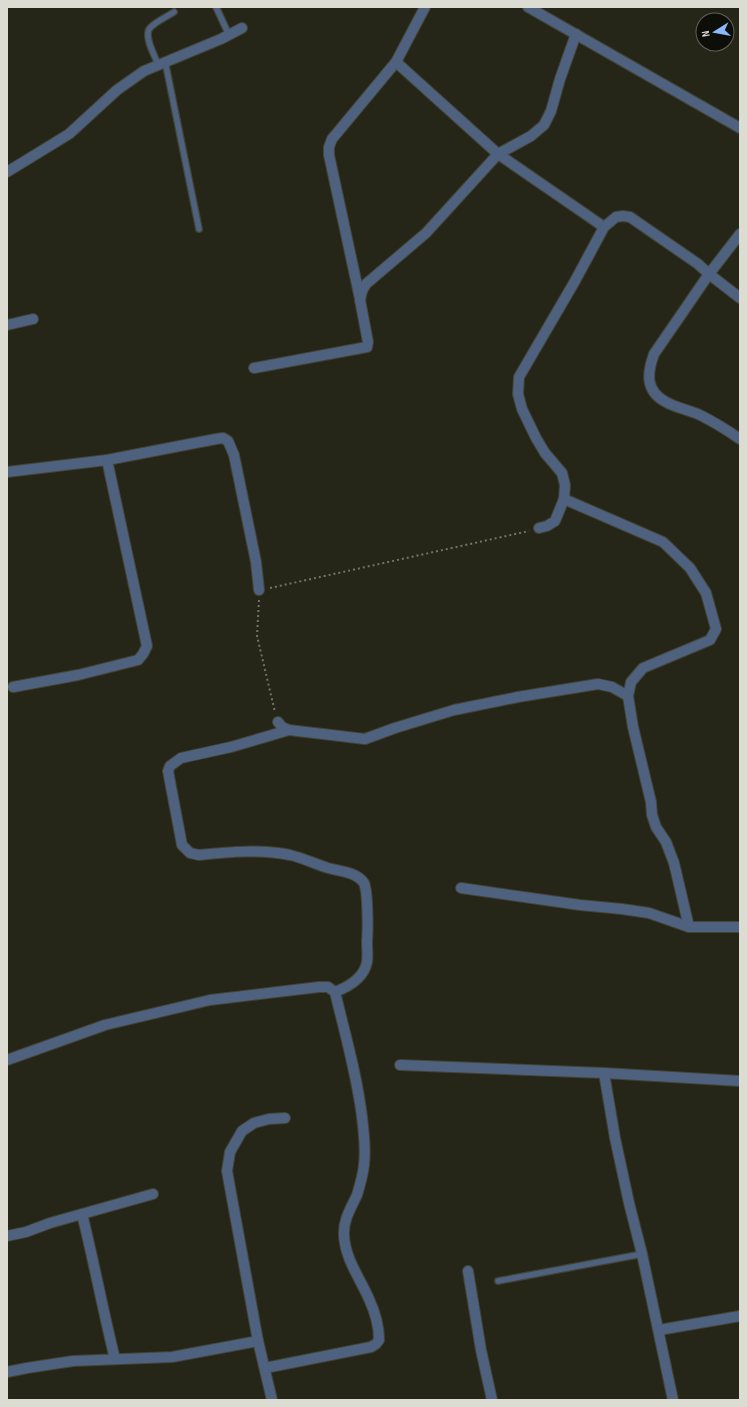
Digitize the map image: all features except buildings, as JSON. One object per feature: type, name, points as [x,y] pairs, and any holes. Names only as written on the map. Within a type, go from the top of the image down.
[{"type":"street","points":[[254,368],[367,347],[368,342],[360,300],[329,155],[330,147],[332,140],[396,62],[425,7]]},
{"type":"street","points":[[528,7],[740,128]]},
{"type":"street","points":[[7,172],[69,134],[117,90],[144,71],[242,28]]},
{"type":"street","points":[[360,300],[362,291],[366,284],[426,233],[498,154],[531,136],[544,125],[551,112],[560,79],[576,34]]},
{"type":"street","points":[[396,62],[498,154],[604,227]]},
{"type":"street","points":[[539,528],[547,526],[555,521],[564,499],[565,485],[562,473],[545,453],[522,408],[518,394],[519,377],[576,281],[604,227],[616,217],[630,217],[698,264],[740,298]]},
{"type":"street","points":[[740,234],[709,274],[654,354],[649,368],[649,381],[655,394],[666,402],[700,415],[724,427],[740,438]]},
{"type":"street","points":[[7,325],[33,320]]},
{"type":"street","points":[[7,472],[107,460],[216,438],[223,438],[228,441],[234,455],[256,562],[259,590]]},
{"type":"street","points":[[13,687],[78,675],[138,660],[147,646],[107,460]]},
{"type":"street","points":[[564,499],[663,542],[690,568],[706,593],[716,629],[710,640],[643,668],[631,682],[628,696],[633,727],[651,802],[652,815],[656,827],[666,842],[674,863],[689,926]]},
{"type":"street","points":[[278,722],[282,727],[289,730],[366,739],[395,728],[454,710],[518,697],[598,684],[612,687],[628,696]]},
{"type":"street","points":[[289,730],[231,747],[181,758],[170,766],[168,771],[182,845],[190,853],[199,855],[252,852],[290,855],[329,868],[351,873],[363,882],[366,899],[367,962],[361,976],[347,987],[335,992]]},
{"type":"street","points":[[460,888],[649,913],[689,926],[740,927]]},
{"type":"street","points":[[7,1060],[105,1025],[210,1000],[319,987],[328,987],[335,992],[359,1094],[365,1148],[362,1180],[347,1215],[344,1238],[353,1268],[369,1300],[378,1328],[379,1340],[370,1347],[265,1368]]},
{"type":"street","points":[[400,1066],[604,1073],[740,1081]]},
{"type":"street","points":[[604,1073],[615,1138],[674,1400]]},
{"type":"street","points":[[272,1400],[258,1341],[227,1170],[230,1152],[242,1131],[254,1123],[269,1119],[285,1118]]},
{"type":"street","points":[[7,1236],[26,1232],[153,1194]]},
{"type":"street","points":[[82,1214],[91,1247],[101,1304],[115,1359]]},
{"type":"street","points":[[468,1271],[481,1350],[492,1400]]},
{"type":"street","points":[[659,1330],[740,1316]]},
{"type":"street","points":[[7,1372],[73,1361],[172,1357],[258,1341]]},
{"type":"lane","points":[[216,7],[229,35]]},
{"type":"lane","points":[[174,12],[150,28],[147,33],[147,39],[162,63],[200,229]]},
{"type":"lane","points":[[498,1281],[642,1254]]},
{"type":"path","points":[[278,722],[257,636],[259,590],[539,528]]}]
